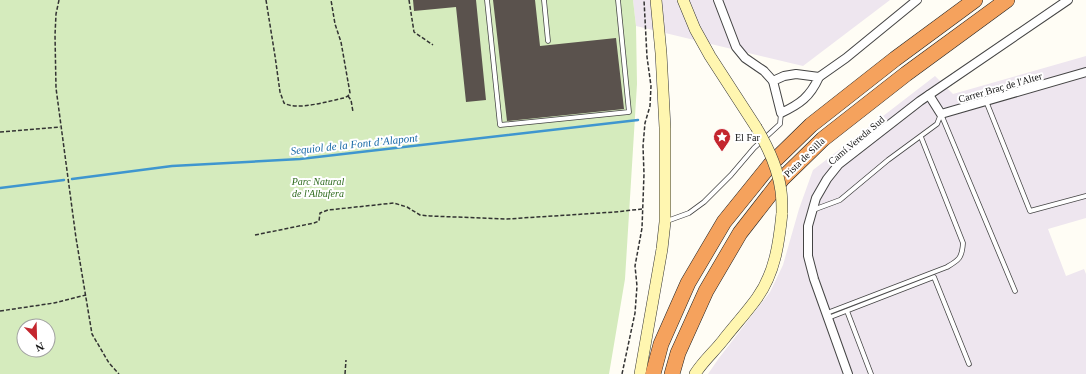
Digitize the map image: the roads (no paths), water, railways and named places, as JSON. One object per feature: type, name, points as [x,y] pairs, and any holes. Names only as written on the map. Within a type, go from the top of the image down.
[{"type":"highway","name":"Pista de Silla","points":[[654,374],[662,344],[688,283],[724,222],[770,165],[811,126],[895,59],[975,0]]},
{"type":"highway","name":"Pista de Silla","points":[[672,374],[678,353],[706,291],[740,233],[782,179],[823,139],[906,74],[1007,0]]},
{"type":"main road","points":[[640,374],[662,248],[665,222],[665,128],[661,53],[656,0]]},
{"type":"main road","points":[[683,0],[695,29],[710,56],[756,127],[768,149],[782,192],[782,213],[779,242],[772,268],[758,297],[695,374]]},
{"type":"main road","points":[[702,374],[723,340]]},
{"type":"street","points":[[718,0],[736,47],[745,58],[764,71],[773,81],[781,113],[798,105],[814,90],[819,77],[846,58],[917,0]]},
{"type":"street","name":"Camí Vereda Sud","points":[[848,374],[814,279],[808,256],[808,226],[816,198],[827,179],[839,164],[929,95],[1068,0]]},
{"type":"street","name":"Carrer Braç de l'Alter","points":[[941,114],[1086,72]]},
{"type":"street","points":[[773,81],[784,76],[796,74],[819,77]]},
{"type":"street","points":[[929,95],[941,114]]},
{"type":"lane","points":[[487,0],[500,124],[629,112],[618,0]]},
{"type":"lane","points":[[544,0],[548,41]]},
{"type":"lane","points":[[986,101],[1030,211],[1086,196]]},
{"type":"lane","points":[[665,222],[689,213],[704,202],[731,175],[754,148],[780,124],[781,113]]},
{"type":"lane","points":[[812,210],[840,200],[888,160],[937,124],[941,114]]},
{"type":"lane","points":[[941,114],[1015,291]]},
{"type":"lane","points":[[827,316],[947,267],[958,260],[963,252],[963,243],[921,137]]},
{"type":"lane","points":[[827,316],[847,311],[934,277],[969,364]]},
{"type":"lane","points":[[847,311],[871,374]]},
{"type":"waterway","name":"Sequiol de la Font d’Alapont","points":[[72,179],[172,166],[300,159],[638,120]]},
{"type":"waterway","name":"Sequiol de la Font d’Alapont","points":[[0,188],[64,180]]},
{"type":"place","name":"El Far","points":[[722,152]]},
{"type":"park label","name":"Parc Natural de l'Albufera","points":[[318,186]]}]
